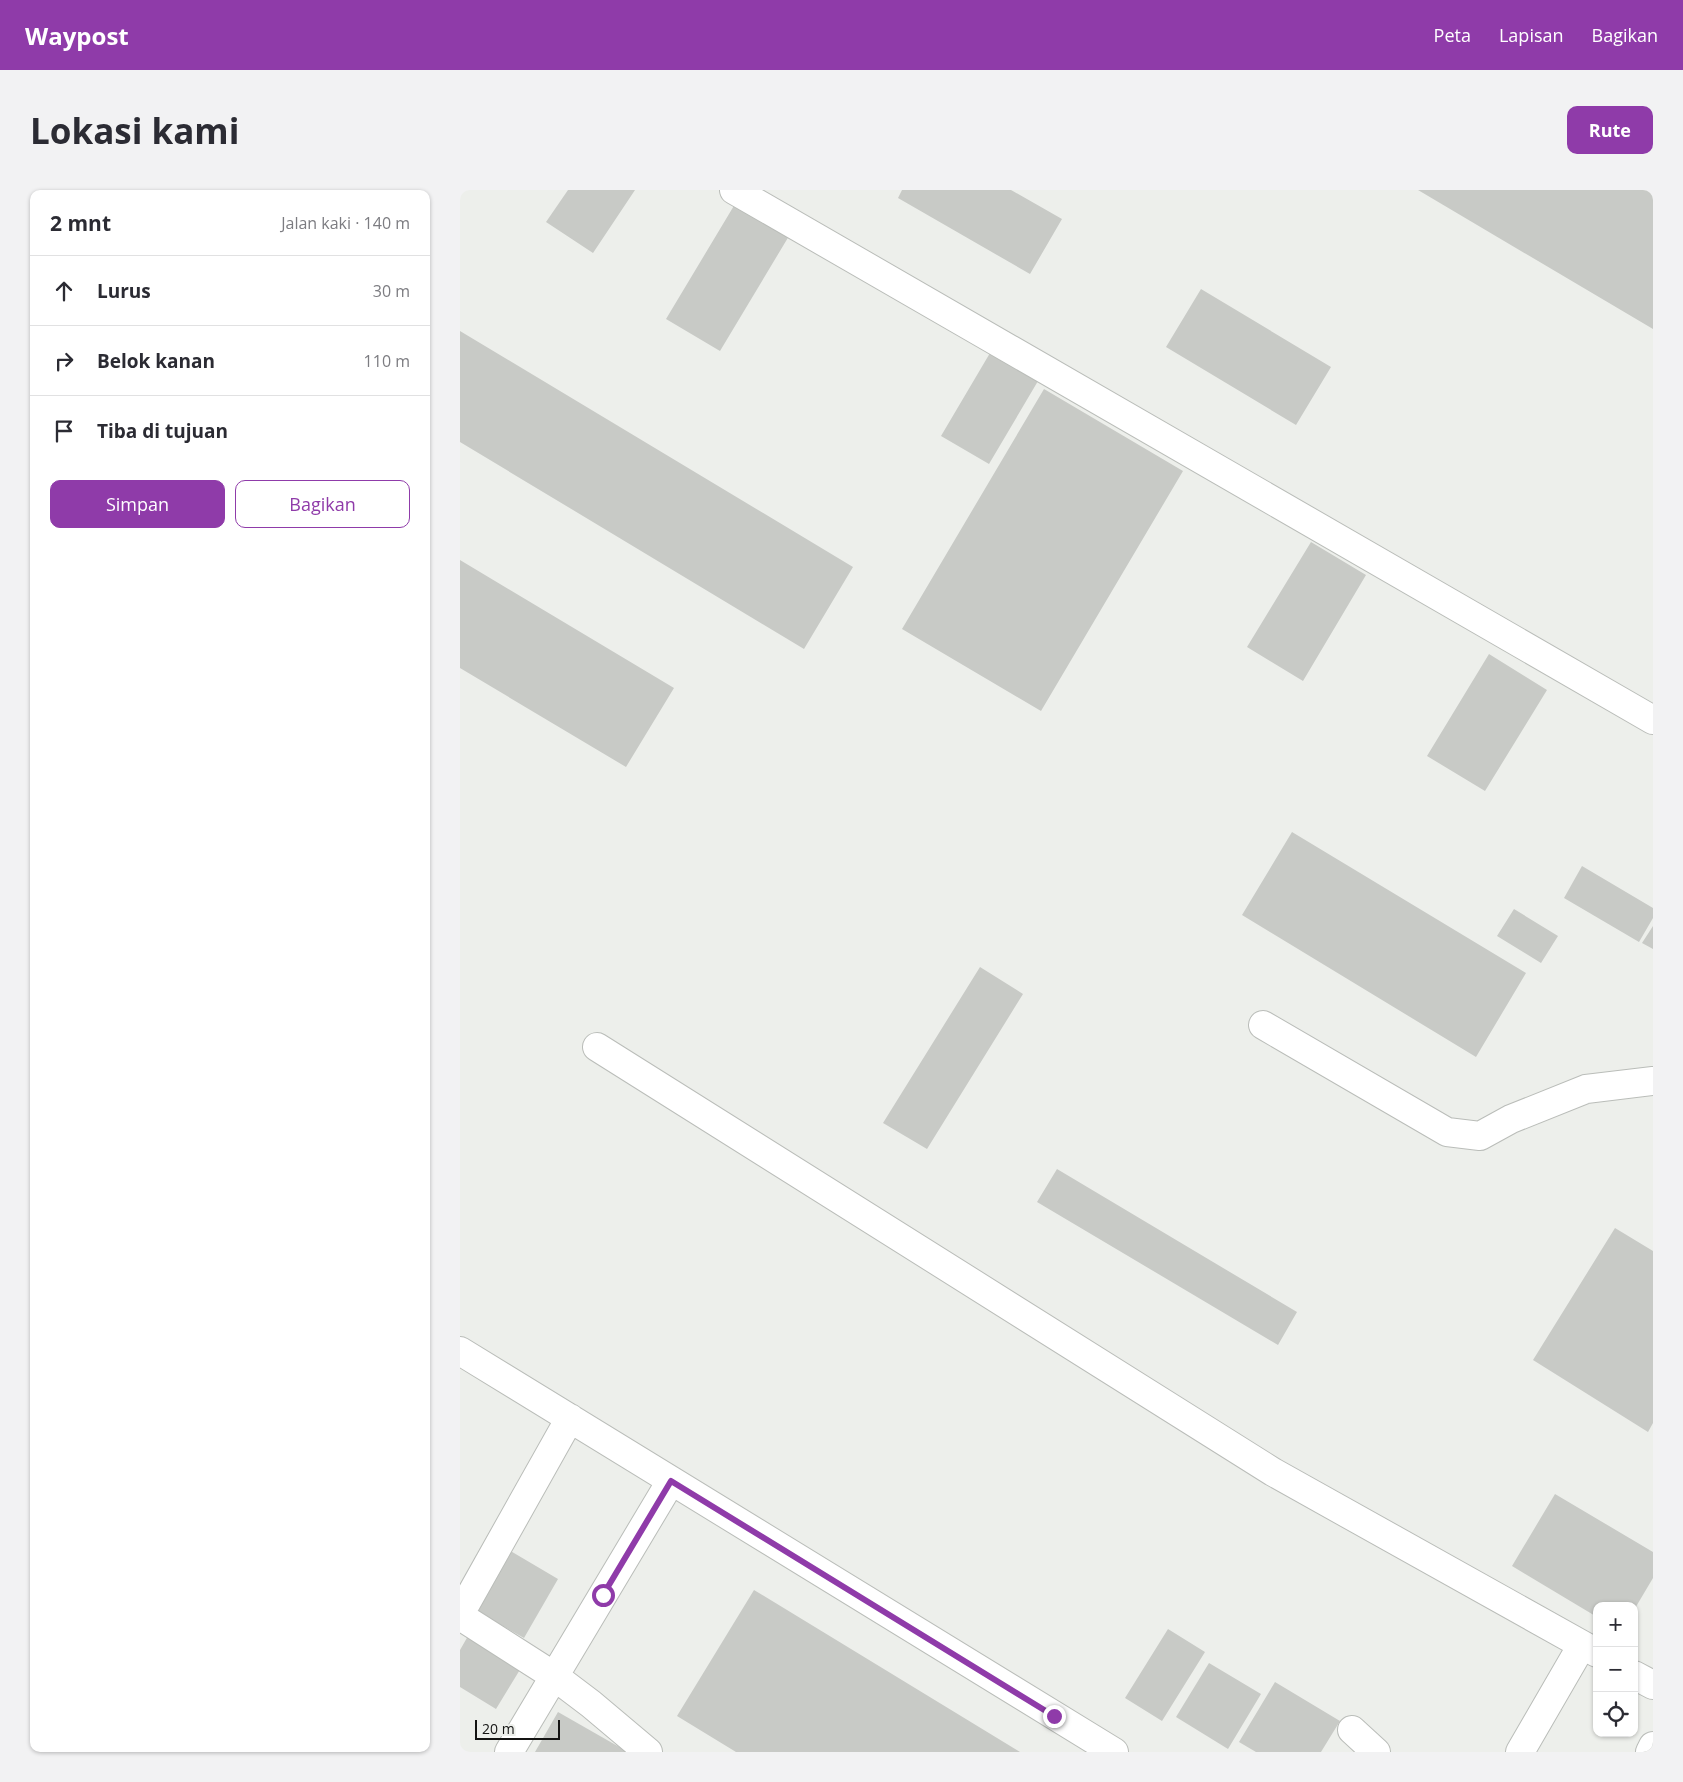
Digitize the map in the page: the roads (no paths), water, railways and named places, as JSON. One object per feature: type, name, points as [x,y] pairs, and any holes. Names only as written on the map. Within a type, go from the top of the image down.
[{"type":"lane","points":[[734,190],[1653,720]]},
{"type":"lane","points":[[1262,1025],[1447,1132],[1480,1136],[1511,1119],[1586,1089],[1653,1081]]},
{"type":"lane","points":[[597,1046],[1273,1472],[1590,1649],[1520,1752]]},
{"type":"lane","points":[[460,1351],[1106,1750]]},
{"type":"lane","points":[[570,1418],[460,1615],[554,1676],[648,1752]]},
{"type":"lane","points":[[508,1752],[671,1481]]},
{"type":"lane","points":[[1638,1676],[1653,1685]]},
{"type":"lane","points":[[1352,1730],[1376,1752]]},
{"type":"lane","points":[[1650,1752],[1653,1746]]}]
